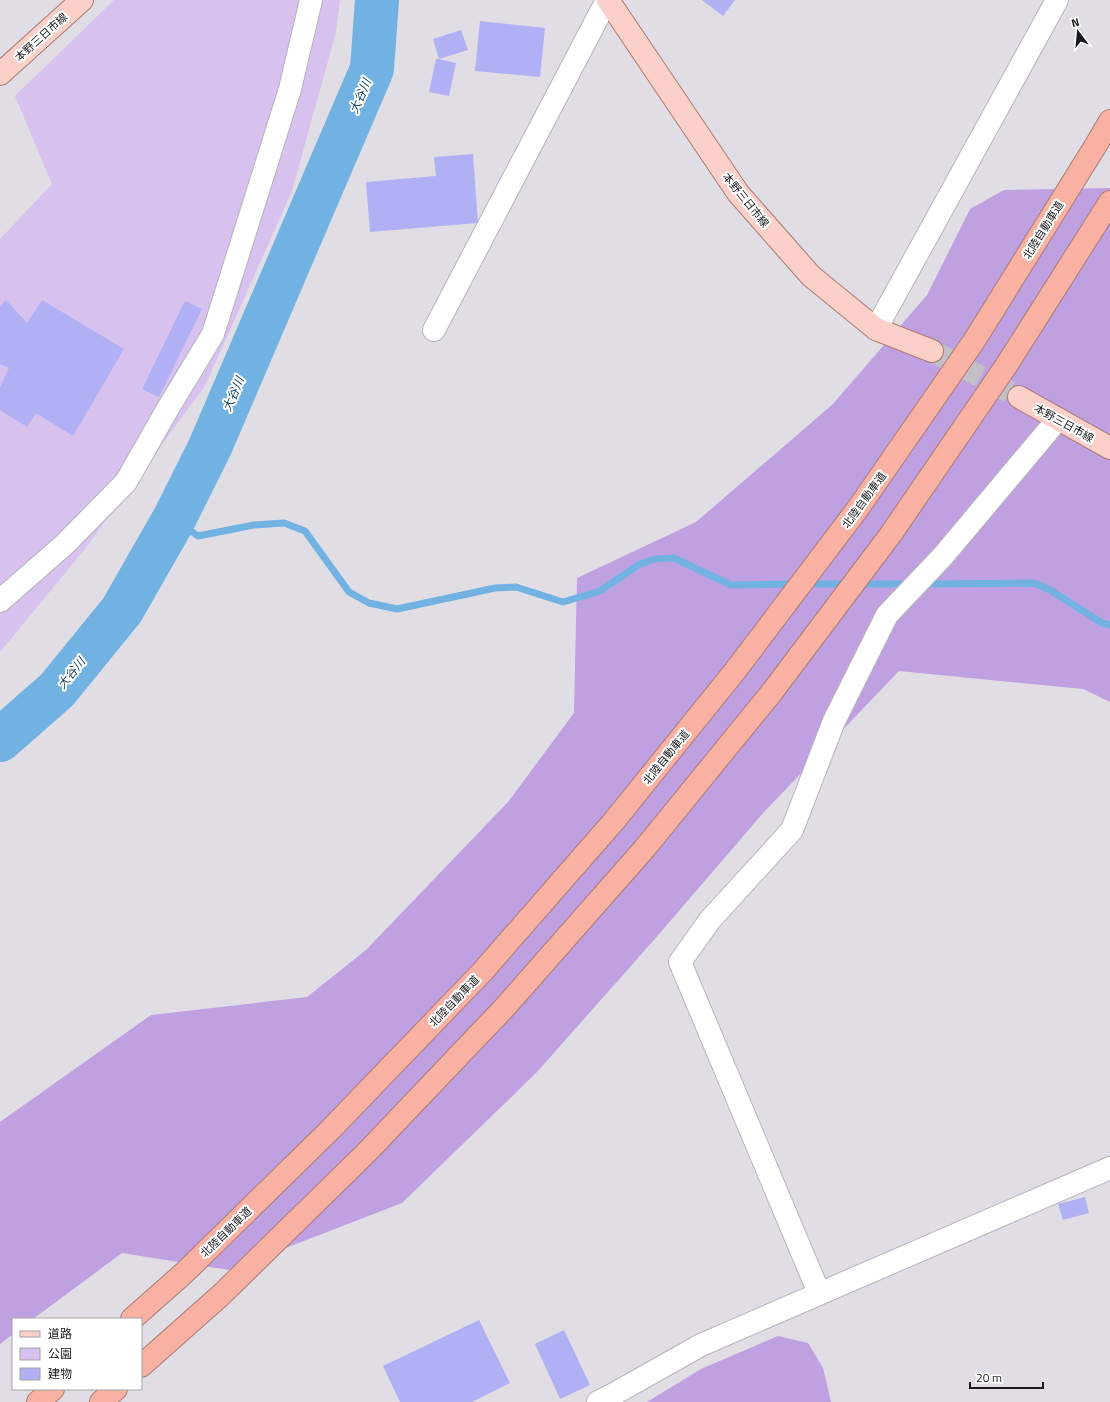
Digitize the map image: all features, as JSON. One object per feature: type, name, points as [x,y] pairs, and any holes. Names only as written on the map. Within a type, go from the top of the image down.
[{"type":"highway","name":"北陸自動車道","points":[[133,1318],[184,1273],[336,1124],[483,971],[619,815],[735,672],[859,507],[974,341],[1110,121]]},
{"type":"highway","points":[[142,1365],[221,1295],[368,1151],[506,1006],[645,848],[772,692],[891,534],[1006,366],[1110,202]]},
{"type":"highway","points":[[38,1402],[52,1390]]},
{"type":"highway","points":[[101,1402],[115,1390]]},
{"type":"main road","name":"本野三日市線","points":[[0,74],[82,0]]},
{"type":"main road","name":"本野三日市線","points":[[607,0],[738,193],[811,276],[876,329],[932,351]]},
{"type":"main road","name":"本野三日市線","points":[[1019,398],[1110,448]]},
{"type":"street","points":[[0,601],[65,544],[126,482],[213,334],[290,89],[311,0]]},
{"type":"street","points":[[434,330],[607,0]]},
{"type":"street","points":[[876,329],[1057,0]]},
{"type":"street","points":[[819,1293],[680,962],[710,920],[792,830],[834,721],[887,615],[943,556],[1058,419]]},
{"type":"street","points":[[598,1402],[701,1345],[1110,1168]]},
{"type":"green space","points":[[114,0],[340,0],[336,32],[292,191],[205,386],[84,550],[0,652],[0,239],[52,184],[15,96]]},
{"type":"shaded area","points":[[1110,188],[1110,702],[1083,689],[899,671],[764,812],[653,941],[537,1072],[402,1203],[229,1270],[122,1253],[34,1318],[12,1318],[12,1335],[0,1344],[0,1122],[151,1015],[307,997],[366,950],[508,802],[574,713],[577,578],[696,522],[833,404],[927,295],[970,209],[1004,190]]},
{"type":"shaded area","points":[[778,1336],[808,1343],[823,1368],[831,1402],[647,1402],[701,1369]]},
{"type":"building","points":[[702,0],[735,0],[723,16]]},
{"type":"building","points":[[480,21],[545,28],[540,77],[475,71]]},
{"type":"building","points":[[461,30],[468,50],[439,59],[433,39]]},
{"type":"building","points":[[436,59],[456,63],[449,96],[429,92]]},
{"type":"building","points":[[473,154],[478,223],[370,232],[366,182],[436,176],[434,157]]},
{"type":"building","points":[[6,300],[27,323],[42,300],[124,349],[73,436],[36,413],[27,427],[0,410],[0,387],[9,368],[0,364],[0,306]]},
{"type":"building","points":[[185,301],[202,309],[159,397],[142,389]]},
{"type":"building","points":[[1085,1197],[1089,1213],[1063,1220],[1058,1204]]},
{"type":"building","points":[[479,1320],[510,1383],[472,1402],[400,1402],[383,1366]]},
{"type":"building","points":[[564,1330],[590,1385],[560,1399],[535,1344]]},
{"type":"waterway","name":"大谷川","points":[[0,740],[57,690],[122,610],[174,519],[210,447],[372,69],[377,0]]},
{"type":"waterway","points":[[174,519],[198,536],[254,525],[284,523],[305,531],[349,592],[369,603],[397,609],[495,588],[516,587],[563,602],[600,591],[640,564],[655,559],[674,558],[731,585],[795,584]]},
{"type":"waterway","points":[[923,584],[1034,583],[1050,590],[1102,623],[1110,625]]},
{"type":"waterway","points":[[805,584],[849,584]]},
{"type":"waterway","points":[[859,584],[911,584]]},
{"type":"tunnel","points":[[932,351],[1019,397]]}]
